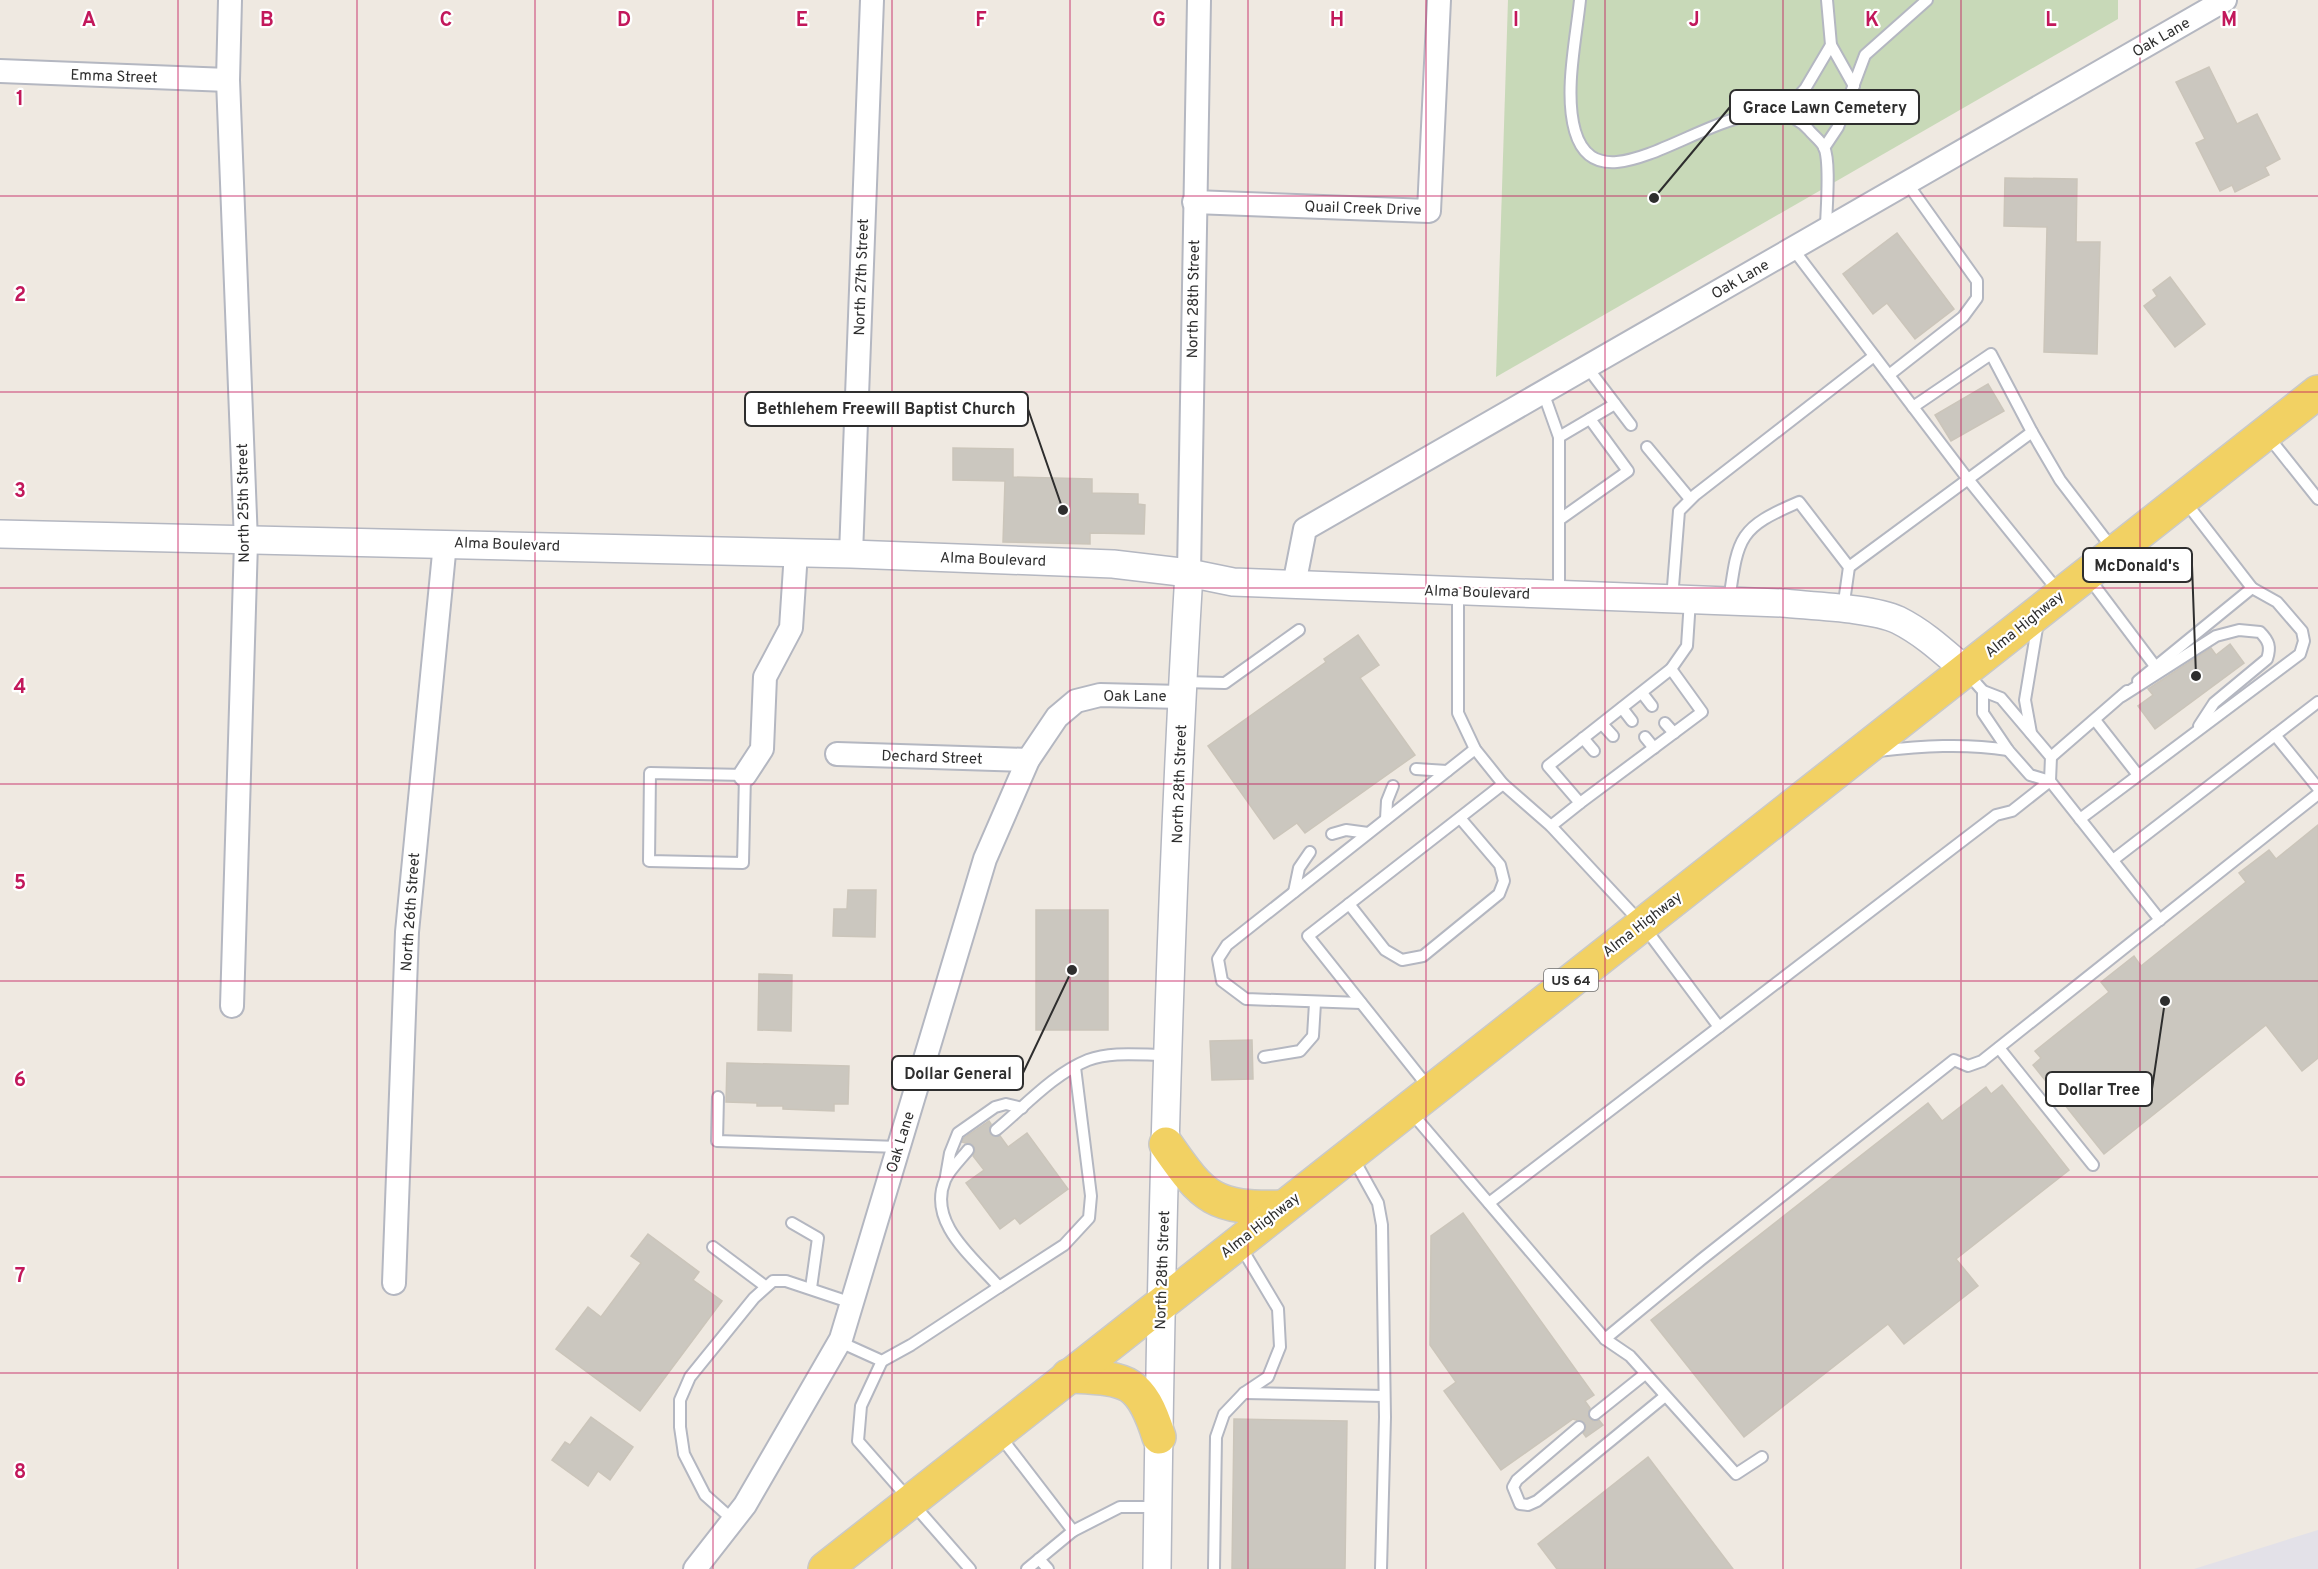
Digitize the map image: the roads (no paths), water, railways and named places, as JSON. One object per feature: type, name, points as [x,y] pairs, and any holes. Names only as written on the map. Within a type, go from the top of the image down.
[{"type":"main road","name":"Alma Highway","points":[[825,1569],[1860,753],[1974,681],[2050,602],[2318,392]]},
{"type":"main road","points":[[1166,1144],[1201,1191],[1217,1201],[1248,1208],[1283,1207]]},
{"type":"main road","points":[[1068,1376],[1113,1378],[1137,1390],[1149,1406],[1159,1437]]},
{"type":"street","name":"North 25th Street","points":[[230,0],[228,80],[246,542],[232,1006]]},
{"type":"street","name":"North 27th Street","points":[[851,554],[872,0]]},
{"type":"street","name":"North 28th Street","points":[[1157,1569],[1166,1144],[1182,689],[1189,573],[1194,202],[1200,0]]},
{"type":"street","name":"Quail Creek Drive","points":[[1194,202],[1429,210],[1439,0]]},
{"type":"street","name":"Oak Lane","points":[[1294,585],[1305,529],[2225,0]]},
{"type":"street","name":"Emma Street","points":[[0,72],[228,80]]},
{"type":"street","name":"Alma Boulevard","points":[[0,534],[246,542],[445,543],[796,552],[1113,564],[1189,573],[1233,582],[1782,603],[1844,609],[1895,619],[1927,637],[1974,681]]},
{"type":"street","name":"North 26th Street","points":[[394,1282],[407,932],[445,543]]},
{"type":"street","points":[[745,775],[762,748],[765,676],[791,628],[796,552]]},
{"type":"street","name":"Oak Lane","points":[[695,1569],[745,1505],[840,1342],[985,859],[1028,760],[1058,717],[1076,701],[1100,695],[1182,689]]},
{"type":"street","name":"Dechard Street","points":[[837,754],[1028,760]]},
{"type":"lane","points":[[1580,0],[1571,86],[1575,131],[1585,151],[1603,162],[1632,161],[1661,151],[1723,121],[1783,113],[1803,124],[1824,148],[1827,184],[1826,230]]},
{"type":"lane","points":[[1827,0],[1831,45],[1854,86]]},
{"type":"lane","points":[[1824,148],[1838,127],[1865,55],[1927,0]]},
{"type":"lane","points":[[1783,113],[1805,89],[1831,45]]},
{"type":"lane","points":[[1889,375],[1964,317],[1977,298],[1977,281],[1907,183]]},
{"type":"lane","points":[[1793,249],[1967,478],[2050,602],[2025,700],[2032,736]]},
{"type":"lane","points":[[1913,407],[1991,354],[2060,480],[2115,552]]},
{"type":"lane","points":[[1580,803],[1548,766],[1671,669],[1687,646],[1681,599],[1679,511],[1874,356]]},
{"type":"lane","points":[[1587,367],[1631,425]]},
{"type":"lane","points":[[1543,392],[1559,437],[1559,595]]},
{"type":"lane","points":[[1559,437],[1615,404]]},
{"type":"lane","points":[[1559,520],[1628,471],[1590,419]]},
{"type":"lane","points":[[1849,567],[2032,432]]},
{"type":"lane","points":[[2265,433],[2318,499]]},
{"type":"lane","points":[[1647,447],[1690,500]]},
{"type":"lane","points":[[2080,819],[2300,654],[2304,641],[2302,631],[2277,602],[2252,588],[2182,498]]},
{"type":"lane","points":[[1729,601],[1736,550],[1743,535],[1766,516],[1799,502],[1849,567],[1844,609]]},
{"type":"lane","points":[[2086,574],[2155,666]]},
{"type":"lane","points":[[2051,757],[2155,666],[2252,588]]},
{"type":"lane","points":[[1458,591],[1458,713],[1475,748],[1503,784],[1551,826],[1642,924],[1719,1027]]},
{"type":"lane","points":[[1182,689],[1225,683],[1299,630]]},
{"type":"lane","points":[[2122,696],[2216,636],[2239,630],[2260,632],[2270,649],[2267,659],[2214,703],[2194,734]]},
{"type":"lane","points":[[1551,826],[1580,803],[1612,772],[1635,762],[1702,712],[1671,669]]},
{"type":"lane","points":[[1489,1203],[1996,815],[2012,811],[2050,781],[2051,757],[2001,698],[1974,681]]},
{"type":"lane","points":[[1974,681],[1983,713],[2008,750],[2030,775],[2050,781],[2160,920]]},
{"type":"lane","points":[[1642,693],[1652,706]]},
{"type":"lane","points":[[2113,860],[2318,702]]},
{"type":"lane","points":[[1622,708],[1632,721]]},
{"type":"lane","points":[[2095,720],[2138,775]]},
{"type":"lane","points":[[1665,723],[1674,733]]},
{"type":"lane","points":[[1602,724],[1613,736]]},
{"type":"lane","points":[[2275,735],[2318,788]]},
{"type":"lane","points":[[1645,737],[1654,748]]},
{"type":"lane","points":[[1584,738],[1594,751]]},
{"type":"lane","points":[[1860,753],[1941,744],[2008,750]]},
{"type":"lane","points":[[1361,1003],[1246,999],[1222,981],[1218,959],[1227,945],[1475,748]]},
{"type":"lane","points":[[1627,752],[1635,762]]},
{"type":"lane","points":[[1416,769],[1447,771]]},
{"type":"lane","points":[[650,773],[745,775],[743,863],[649,861],[650,773]]},
{"type":"lane","points":[[1503,784],[1308,936],[1361,1003],[1419,1100],[1489,1203],[1605,1339],[1630,1356],[1664,1397],[1736,1474],[1762,1457]]},
{"type":"lane","points":[[1386,819],[1387,801],[1393,786]]},
{"type":"lane","points":[[1605,1339],[1702,1258],[1954,1060],[1968,1066],[1982,1061],[2318,794]]},
{"type":"lane","points":[[1349,904],[1385,950],[1401,960],[1423,956],[1499,894],[1504,881],[1500,866],[1460,818]]},
{"type":"lane","points":[[1332,834],[1346,830],[1368,833]]},
{"type":"lane","points":[[1294,892],[1299,868],[1310,852]]},
{"type":"lane","points":[[1264,1057],[1300,1051],[1313,1036],[1316,1003]]},
{"type":"lane","points":[[1999,1048],[2093,1165]]},
{"type":"lane","points":[[996,1130],[1065,1071],[1089,1060],[1118,1054],[1169,1055]]},
{"type":"lane","points":[[970,1569],[858,1441],[861,1406],[882,1361],[911,1345],[1064,1245],[1089,1218],[1091,1196],[1075,1067]]},
{"type":"lane","points":[[718,1097],[717,1141],[899,1147]]},
{"type":"lane","points":[[999,1287],[947,1227],[941,1198],[950,1154],[958,1134],[995,1107],[1006,1104],[1022,1108]]},
{"type":"lane","points":[[945,1179],[968,1150]]},
{"type":"lane","points":[[1351,1154],[1378,1203],[1382,1225],[1384,1396],[1381,1569]]},
{"type":"lane","points":[[792,1223],[818,1238],[811,1288]]},
{"type":"lane","points":[[1214,1569],[1216,1437],[1224,1414],[1244,1393],[1269,1377],[1280,1347],[1278,1309],[1238,1242]]},
{"type":"lane","points":[[713,1247],[765,1286]]},
{"type":"lane","points":[[733,1520],[705,1496],[684,1454],[680,1427],[680,1401],[690,1377],[765,1286],[773,1281],[786,1281],[852,1303]]},
{"type":"lane","points":[[840,1342],[882,1361]]},
{"type":"lane","points":[[1595,1414],[1645,1374]]},
{"type":"lane","points":[[1244,1393],[1384,1396]]},
{"type":"lane","points":[[1579,1427],[1517,1480],[1513,1487],[1520,1504],[1528,1505],[1537,1501],[1664,1397]]},
{"type":"lane","points":[[997,1432],[1072,1537]]},
{"type":"lane","points":[[1027,1569],[1120,1507],[1158,1507]]},
{"type":"lane","points":[[1039,1559],[1048,1569]]},
{"type":"place","name":"Grace Lawn Cemetery","points":[[1654,198]]},
{"type":"place","name":"Bethlehem Freewill Baptist Church","points":[[1063,510]]},
{"type":"place","name":"McDonald's","points":[[2196,676]]},
{"type":"place","name":"Dollar General","points":[[1072,970]]},
{"type":"place","name":"Dollar Tree","points":[[2165,1001]]}]
